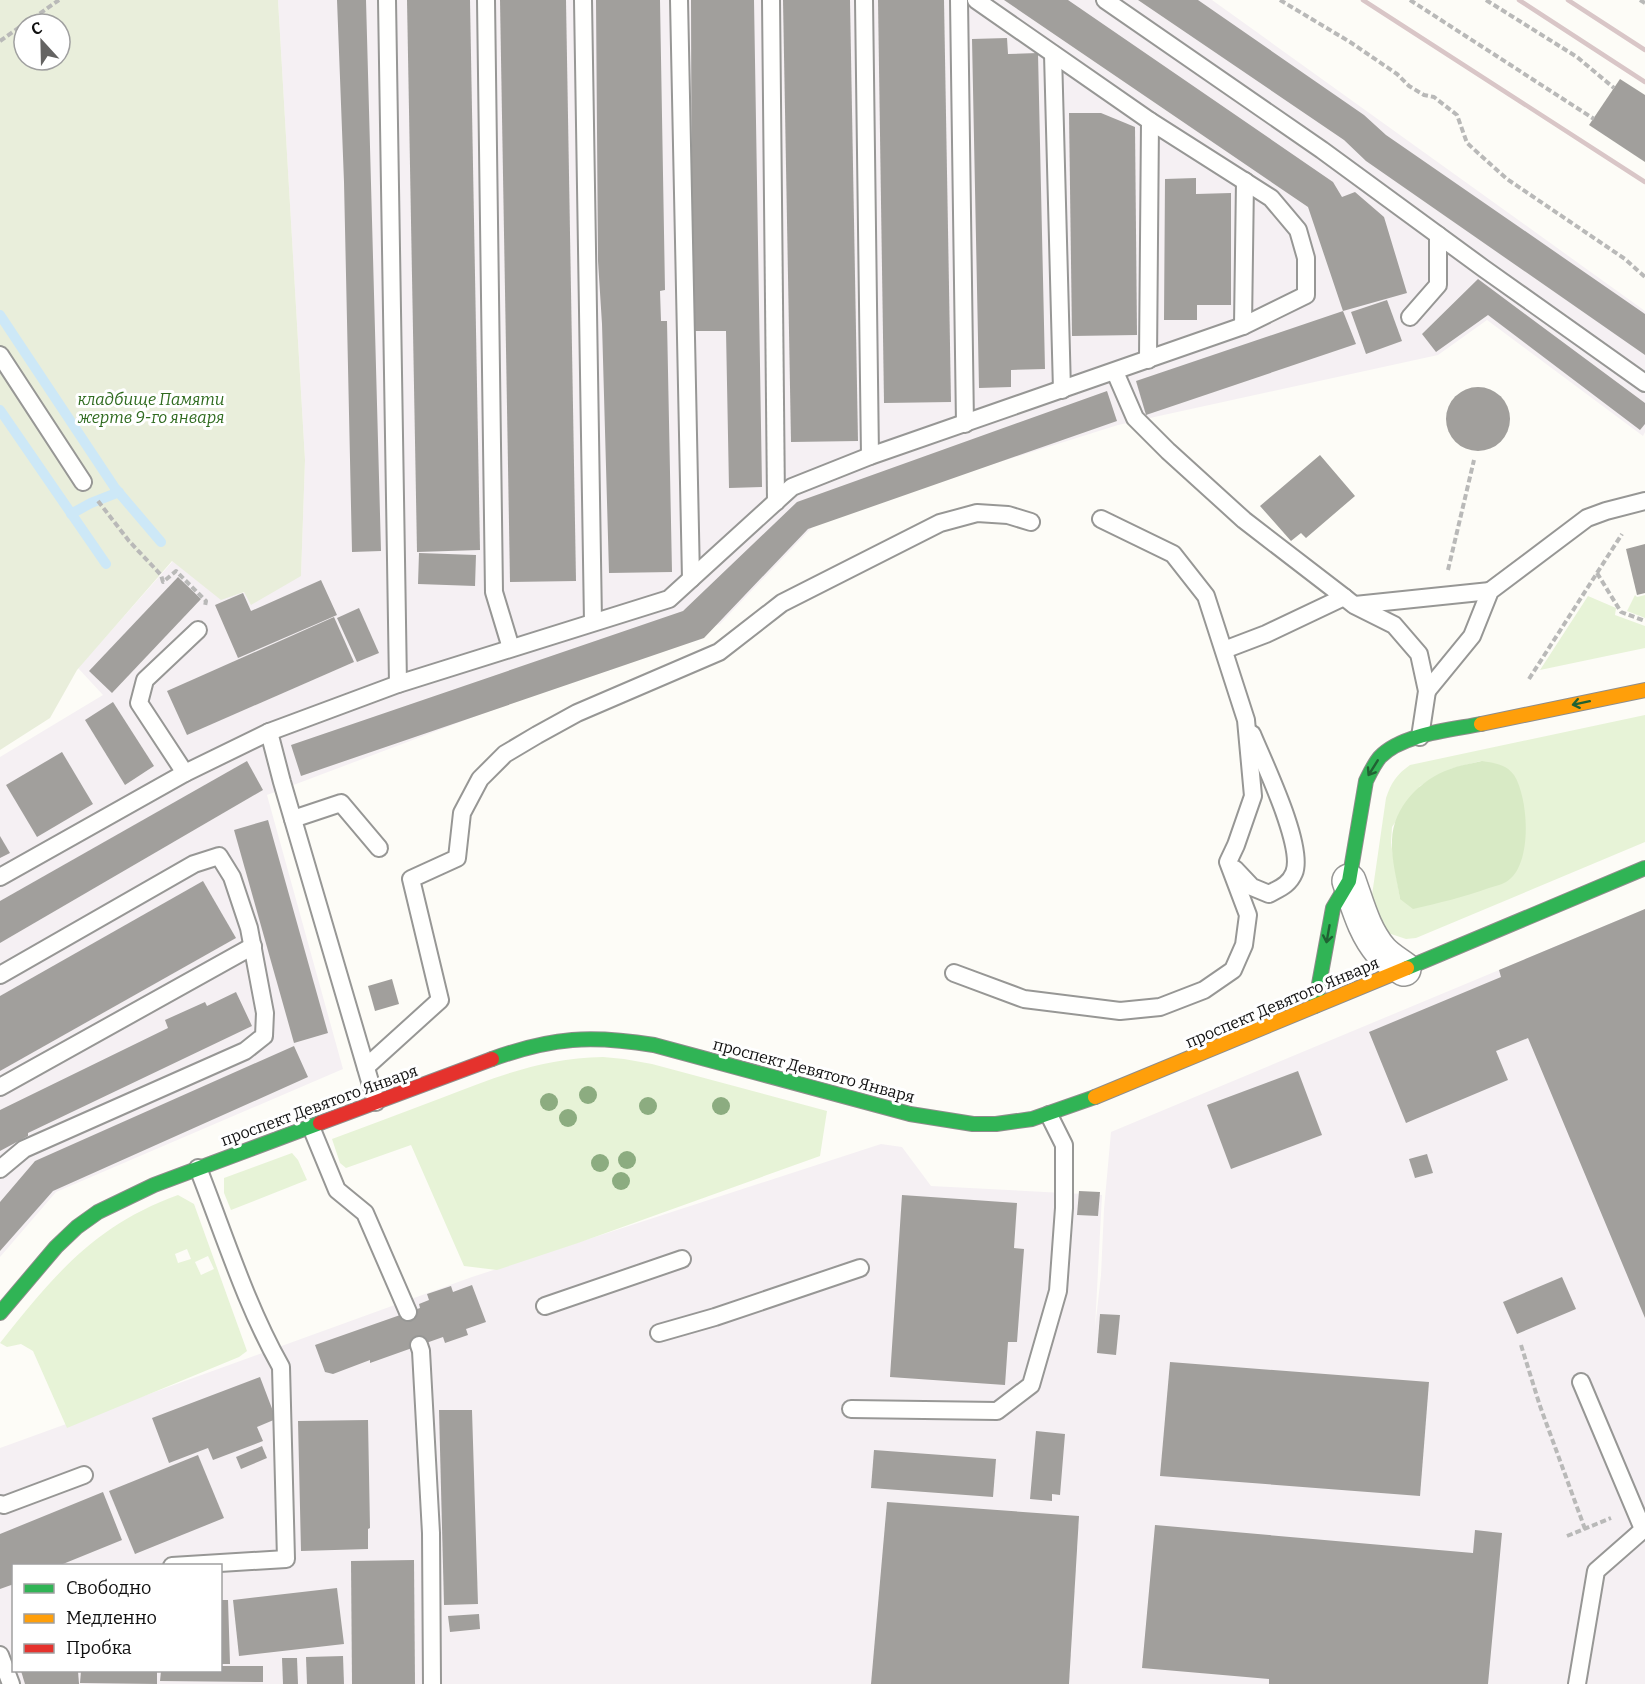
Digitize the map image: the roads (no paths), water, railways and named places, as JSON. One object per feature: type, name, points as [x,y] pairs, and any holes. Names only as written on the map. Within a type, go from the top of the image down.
[{"type":"street","points":[[1315,1006],[1333,908],[1349,881],[1366,781],[1371,769],[1382,755],[1397,744],[1420,737],[1645,690]]},
{"type":"street","name":"проспект Девятого Января","points":[[0,1313],[42,1263],[77,1227],[113,1203],[140,1190],[376,1101],[530,1047],[562,1040],[595,1038],[654,1045],[910,1114],[973,1124],[1019,1122],[1049,1115],[1110,1092],[1645,868]]},
{"type":"street","points":[[1349,881],[1363,923],[1371,938],[1383,953],[1404,969]]},
{"type":"lane","points":[[387,0],[398,684]]},
{"type":"lane","points":[[486,0],[494,592],[510,648]]},
{"type":"lane","points":[[583,0],[593,622]]},
{"type":"lane","points":[[679,0],[691,579]]},
{"type":"lane","points":[[771,0],[776,502]]},
{"type":"lane","points":[[864,0],[870,456]]},
{"type":"lane","points":[[959,0],[965,424]]},
{"type":"lane","points":[[0,877],[185,773],[269,732],[398,684],[669,599],[792,487],[870,456],[1243,326],[1306,295],[1305,258],[1298,230],[1271,198],[1150,121],[976,0]]},
{"type":"lane","points":[[1105,0],[1322,150],[1645,383]]},
{"type":"lane","points":[[1053,54],[1062,390]]},
{"type":"lane","points":[[1148,360],[1150,121]]},
{"type":"lane","points":[[1243,326],[1245,182]]},
{"type":"lane","points":[[1410,317],[1438,285],[1438,235]]},
{"type":"lane","points":[[0,355],[83,482]]},
{"type":"lane","points":[[1115,372],[1136,418],[1168,451],[1245,520],[1349,601],[1394,625],[1419,654],[1427,691],[1420,737]]},
{"type":"lane","points":[[1224,650],[1349,601],[1490,591],[1587,518],[1644,502]]},
{"type":"lane","points":[[366,1066],[440,999],[411,879],[457,858],[462,813],[480,779],[505,754],[577,713],[719,652],[782,603],[940,523],[977,513],[1008,515],[1031,522]]},
{"type":"lane","points":[[1101,519],[1173,554],[1206,596],[1246,720],[1286,814],[1295,871],[1286,885],[1269,894],[1252,887],[1228,862]]},
{"type":"lane","points":[[1427,691],[1472,636],[1490,591]]},
{"type":"lane","points":[[185,773],[139,703],[145,680],[198,630]]},
{"type":"lane","points":[[954,973],[1024,999],[1120,1011],[1160,1006],[1204,990],[1233,970],[1244,945],[1248,915],[1228,862],[1252,796],[1246,720]]},
{"type":"lane","points":[[269,732],[376,1101]]},
{"type":"lane","points":[[293,819],[341,803],[379,848]]},
{"type":"lane","points":[[0,975],[194,864],[219,856],[232,877],[249,928],[265,1013],[264,1036],[245,1051],[24,1149],[0,1168]]},
{"type":"lane","points":[[0,1087],[253,946]]},
{"type":"lane","points":[[851,1409],[997,1411],[1030,1385],[1058,1291],[1064,1208],[1064,1145],[1049,1115]]},
{"type":"lane","points":[[311,1127],[337,1190],[365,1213],[408,1312]]},
{"type":"lane","points":[[198,1168],[241,1280],[281,1366],[286,1559],[205,1564]]},
{"type":"lane","points":[[545,1306],[682,1260]]},
{"type":"lane","points":[[659,1333],[716,1317],[860,1268]]},
{"type":"lane","points":[[419,1345],[430,1533],[432,1684]]},
{"type":"lane","points":[[1577,1684],[1596,1571],[1644,1529],[1581,1382]]},
{"type":"lane","points":[[0,1504],[4,1505],[84,1475]]},
{"type":"lane","points":[[0,1655],[11,1684]]},
{"type":"waterway","points":[[0,315],[115,488],[161,542]]},
{"type":"waterway","points":[[0,410],[106,564]]},
{"type":"waterway","points":[[71,514],[119,492]]},
{"type":"railway","points":[[1363,0],[1645,182]]},
{"type":"railway","points":[[1519,0],[1645,82]]},
{"type":"railway","points":[[1568,0],[1645,50]]},
{"type":"park label","name":"кладбище Памяти жертв 9-го января","points":[[151,408]]}]
